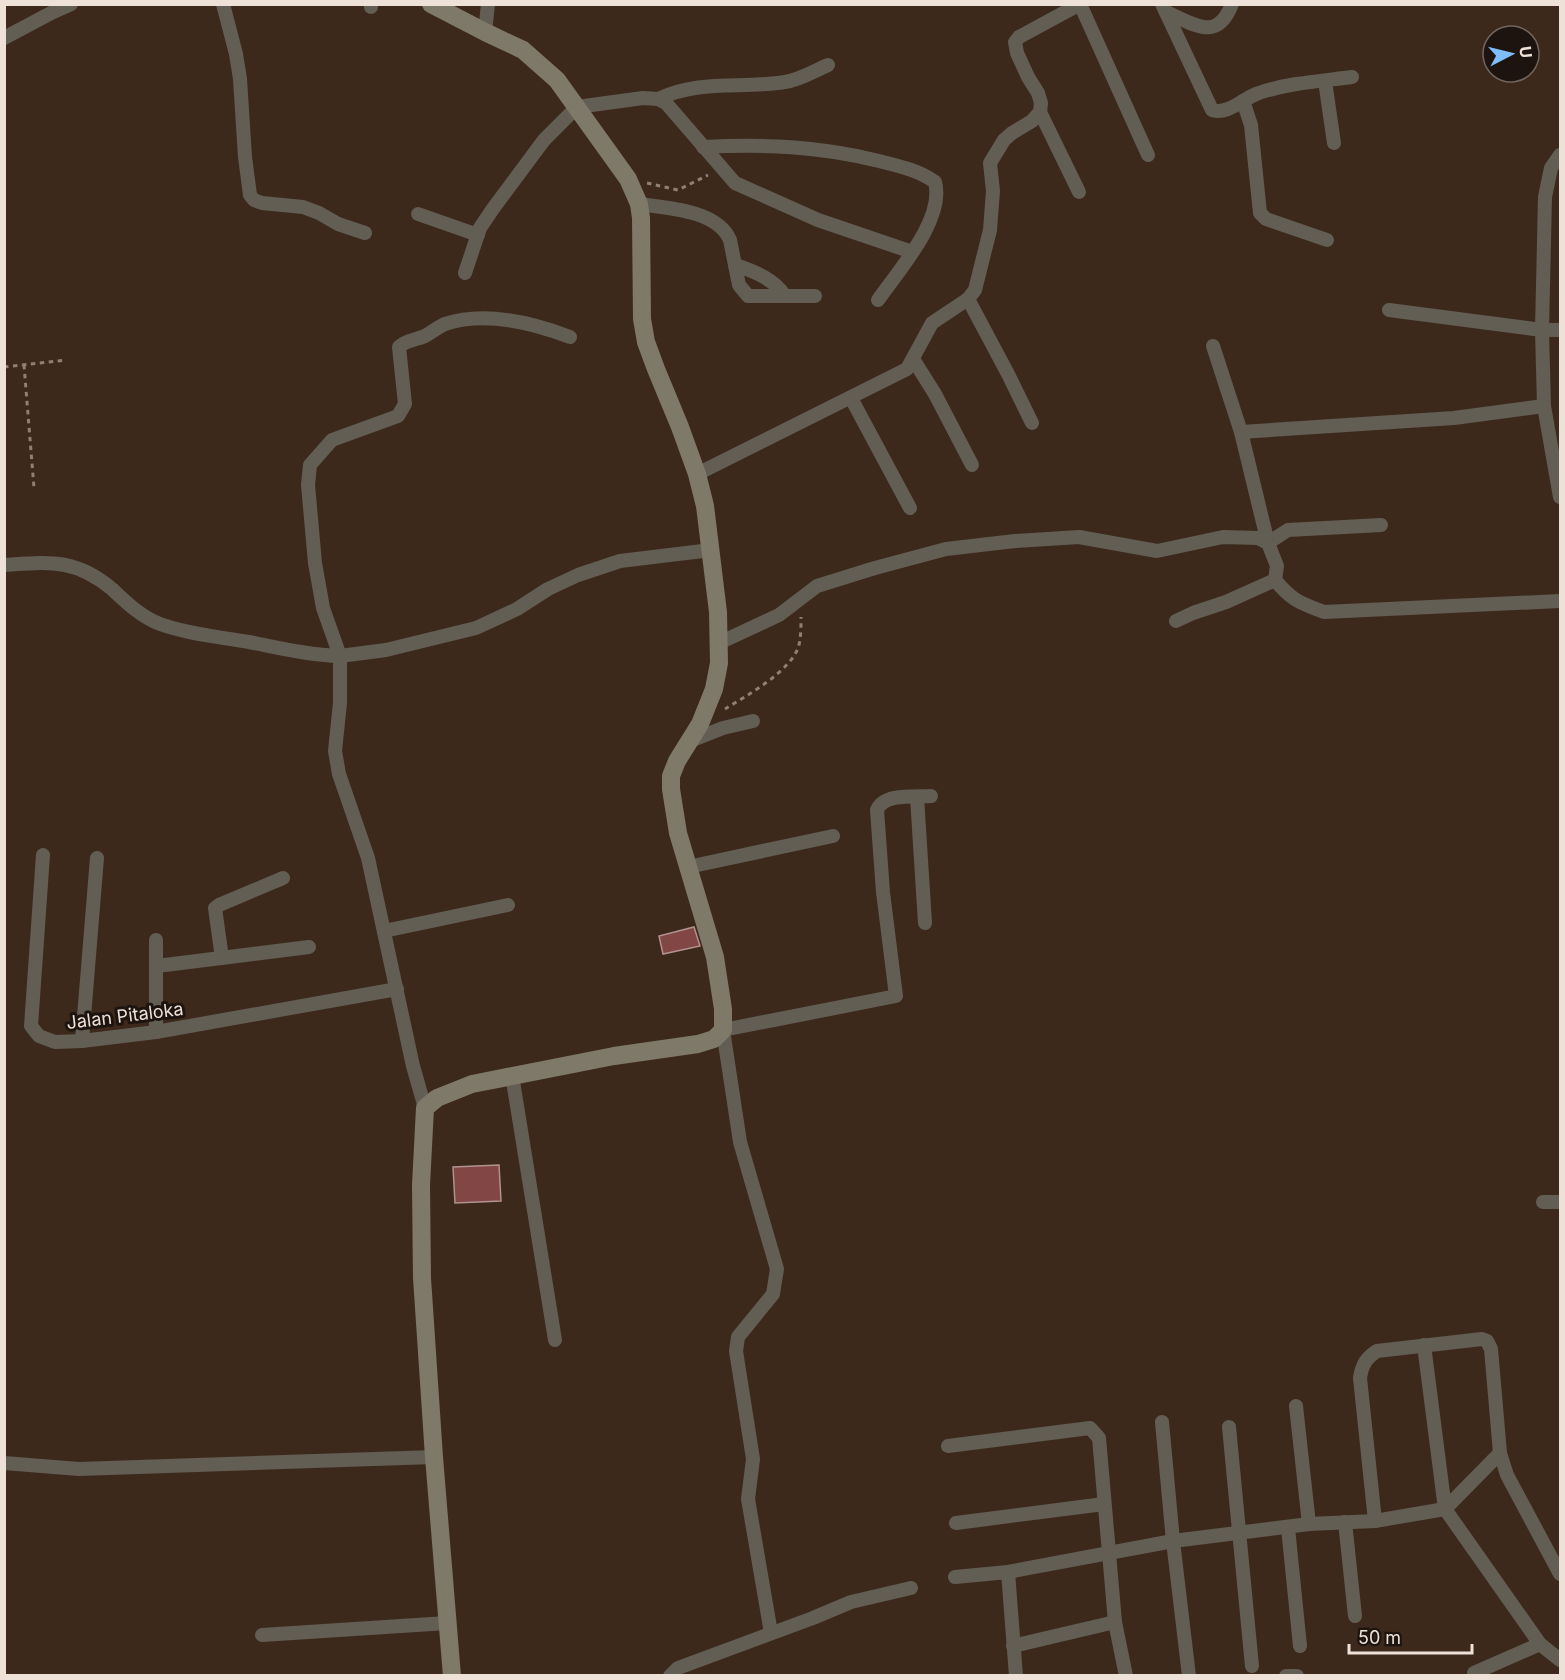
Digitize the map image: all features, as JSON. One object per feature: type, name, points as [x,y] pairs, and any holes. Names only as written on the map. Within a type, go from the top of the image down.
[{"type":"street","points":[[4,38],[47,9],[71,4]]},
{"type":"street","points":[[223,4],[239,71],[250,195],[254,200],[262,203],[303,207],[338,224],[365,232]]},
{"type":"street","points":[[432,4],[523,50],[535,59],[557,80],[628,179],[639,204],[642,243],[640,279],[642,319],[646,342],[697,474],[705,506],[718,612],[719,663],[714,689],[700,724],[671,776],[671,789],[678,832],[715,957],[723,1009],[723,1030],[740,1142],[777,1269],[773,1294],[738,1337],[736,1351],[753,1459],[748,1499],[771,1633]]},
{"type":"street","points":[[485,32],[488,4]]},
{"type":"street","points":[[1164,8],[1198,25],[1211,28],[1221,24],[1232,4]]},
{"type":"street","points":[[1079,192],[1040,112],[1038,93],[1017,53],[1015,42],[1074,6],[1148,155]]},
{"type":"street","points":[[1164,8],[1212,110],[1218,112],[1227,110],[1256,94],[1276,88],[1352,78]]},
{"type":"street","points":[[658,99],[674,91],[699,86],[786,82],[828,65]]},
{"type":"street","points":[[1324,81],[1334,143]]},
{"type":"street","points":[[465,273],[478,235],[492,210],[544,140],[577,107],[643,98],[658,99],[666,103],[735,183],[818,220],[912,252]]},
{"type":"street","points":[[1243,101],[1251,125],[1260,213],[1266,219],[1327,240]]},
{"type":"street","points":[[697,474],[907,369],[932,323],[968,299],[975,290],[990,230],[993,191],[990,163],[1004,140],[1032,121],[1040,112]]},
{"type":"street","points":[[703,147],[796,146],[857,156],[905,168],[925,174],[935,182],[938,192],[937,203],[927,228],[878,300]]},
{"type":"street","points":[[1560,155],[1551,168],[1545,197],[1542,330],[1544,406],[1556,448],[1560,497]]},
{"type":"street","points":[[639,204],[684,211],[719,224],[730,240],[739,285],[748,296],[815,296]]},
{"type":"street","points":[[418,214],[478,235]]},
{"type":"street","points":[[735,265],[766,278],[778,286],[785,296]]},
{"type":"street","points":[[968,299],[1032,423]]},
{"type":"street","points":[[1389,309],[1542,330],[1560,330]]},
{"type":"street","points":[[452,1676],[422,1278],[422,1166],[425,1108],[413,1066],[368,858],[339,774],[335,751],[340,703],[340,656],[323,608],[315,563],[308,485],[310,465],[332,440],[398,416],[405,404],[399,347],[404,342],[424,336],[447,324],[480,320],[522,322],[543,326],[570,337]]},
{"type":"street","points":[[1213,346],[1241,432],[1268,543],[1277,566],[1275,580]]},
{"type":"street","points":[[913,359],[935,393],[972,465]]},
{"type":"street","points":[[851,398],[910,507]]},
{"type":"street","points":[[1241,432],[1454,418],[1544,406]]},
{"type":"street","points":[[1268,543],[1288,530],[1381,525]]},
{"type":"street","points":[[719,643],[778,615],[817,586],[946,549],[1079,537],[1157,551],[1222,537],[1258,538],[1268,543]]},
{"type":"street","points":[[4,565],[40,562],[80,568],[98,579],[133,609],[158,624],[312,655],[340,656],[386,650],[476,628],[517,609],[548,589],[578,575],[620,561],[711,550]]},
{"type":"street","points":[[1275,580],[1296,601],[1324,612],[1560,601]]},
{"type":"street","points":[[1176,621],[1275,580]]},
{"type":"street","points":[[688,742],[711,732],[753,722]]},
{"type":"street","points":[[425,1108],[437,1098],[453,1090],[512,1075],[614,1056],[698,1044],[714,1039],[723,1030],[897,996],[883,892],[877,810],[879,806],[891,799],[924,796],[925,923]]},
{"type":"street","points":[[688,867],[833,836]]},
{"type":"street","name":"Jalan Pitaloka","points":[[43,855],[31,1026],[39,1036],[55,1042],[156,1032],[397,989]]},
{"type":"street","points":[[82,1041],[97,858]]},
{"type":"street","points":[[222,958],[215,908],[219,904],[283,878]]},
{"type":"street","points":[[384,931],[508,906]]},
{"type":"street","points":[[156,940],[156,1032]]},
{"type":"street","points":[[157,966],[309,947]]},
{"type":"street","points":[[512,1075],[555,1340]]},
{"type":"street","points":[[1543,1202],[1560,1202]]},
{"type":"street","points":[[1375,1521],[1360,1378],[1362,1368],[1370,1356],[1377,1351],[1482,1339],[1487,1341],[1491,1349],[1500,1453],[1507,1475],[1560,1574]]},
{"type":"street","points":[[1424,1345],[1445,1509],[1540,1644],[1560,1660]]},
{"type":"street","points":[[1296,1406],[1309,1524]]},
{"type":"street","points":[[1162,1422],[1189,1676]]},
{"type":"street","points":[[1229,1427],[1252,1666]]},
{"type":"street","points":[[948,1446],[1090,1428],[1099,1438],[1115,1622],[1126,1676]]},
{"type":"street","points":[[955,1577],[1008,1572],[1173,1541],[1309,1524],[1375,1521],[1445,1509],[1500,1453]]},
{"type":"street","points":[[4,1463],[79,1469],[434,1457]]},
{"type":"street","points":[[956,1523],[1104,1504]]},
{"type":"street","points":[[1345,1522],[1355,1616]]},
{"type":"street","points":[[1288,1528],[1300,1646]]},
{"type":"street","points":[[1008,1572],[1016,1676]]},
{"type":"street","points":[[670,1676],[678,1668],[851,1602],[911,1588]]},
{"type":"street","points":[[1013,1646],[1115,1622]]},
{"type":"street","points":[[262,1635],[447,1623]]},
{"type":"street","points":[[1474,1673],[1540,1644]]},
{"type":"street","points":[[1286,1676],[1297,1676]]},
{"type":"path","points":[[628,179],[678,190],[720,168]]},
{"type":"path","points":[[4,367],[66,360]]},
{"type":"path","points":[[24,365],[34,488]]},
{"type":"path","points":[[700,724],[779,673],[799,645],[802,614]]},
{"type":"building","points":[[694,927],[700,946],[663,954],[659,936]]},
{"type":"building","points":[[499,1165],[501,1201],[455,1203],[453,1167]]}]
